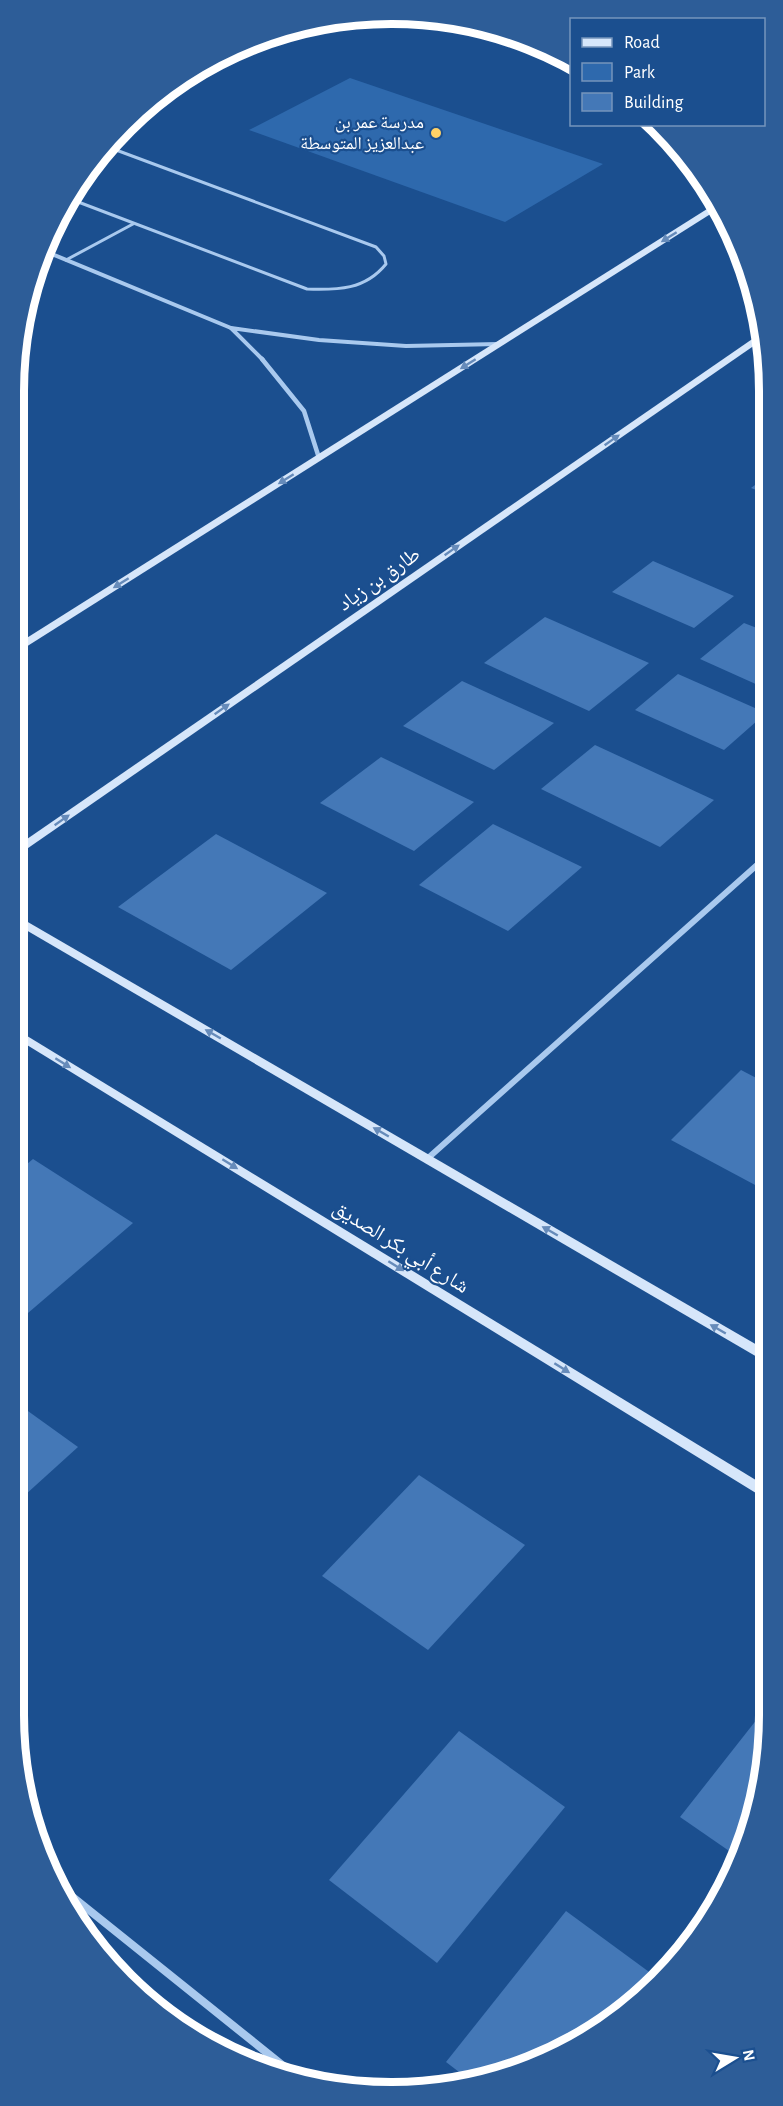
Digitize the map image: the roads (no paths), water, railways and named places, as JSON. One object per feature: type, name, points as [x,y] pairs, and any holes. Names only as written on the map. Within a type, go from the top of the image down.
[{"type":"street","points":[[24,644],[711,210]]},
{"type":"street","points":[[51,254],[231,328],[319,340],[406,346],[499,344]]},
{"type":"street","points":[[231,328],[273,370],[304,411],[319,458]]},
{"type":"street","name":"طارق بن زياد","points":[[24,846],[755,340]]},
{"type":"street","points":[[427,1159],[759,863]]},
{"type":"street","points":[[24,924],[759,1353]]},
{"type":"street","name":"شارع أبي بكر الصديق","points":[[24,1038],[759,1489]]},
{"type":"street","points":[[72,1897],[282,2065]]},
{"type":"lane","points":[[77,202],[307,289],[342,291],[360,286],[379,275],[386,264],[384,256],[376,247],[115,149]]},
{"type":"lane","points":[[66,260],[133,224]]},
{"type":"place","name":"مدرسة عمر بن عبدالعزيز المتوسطة","points":[[436,133]]}]
